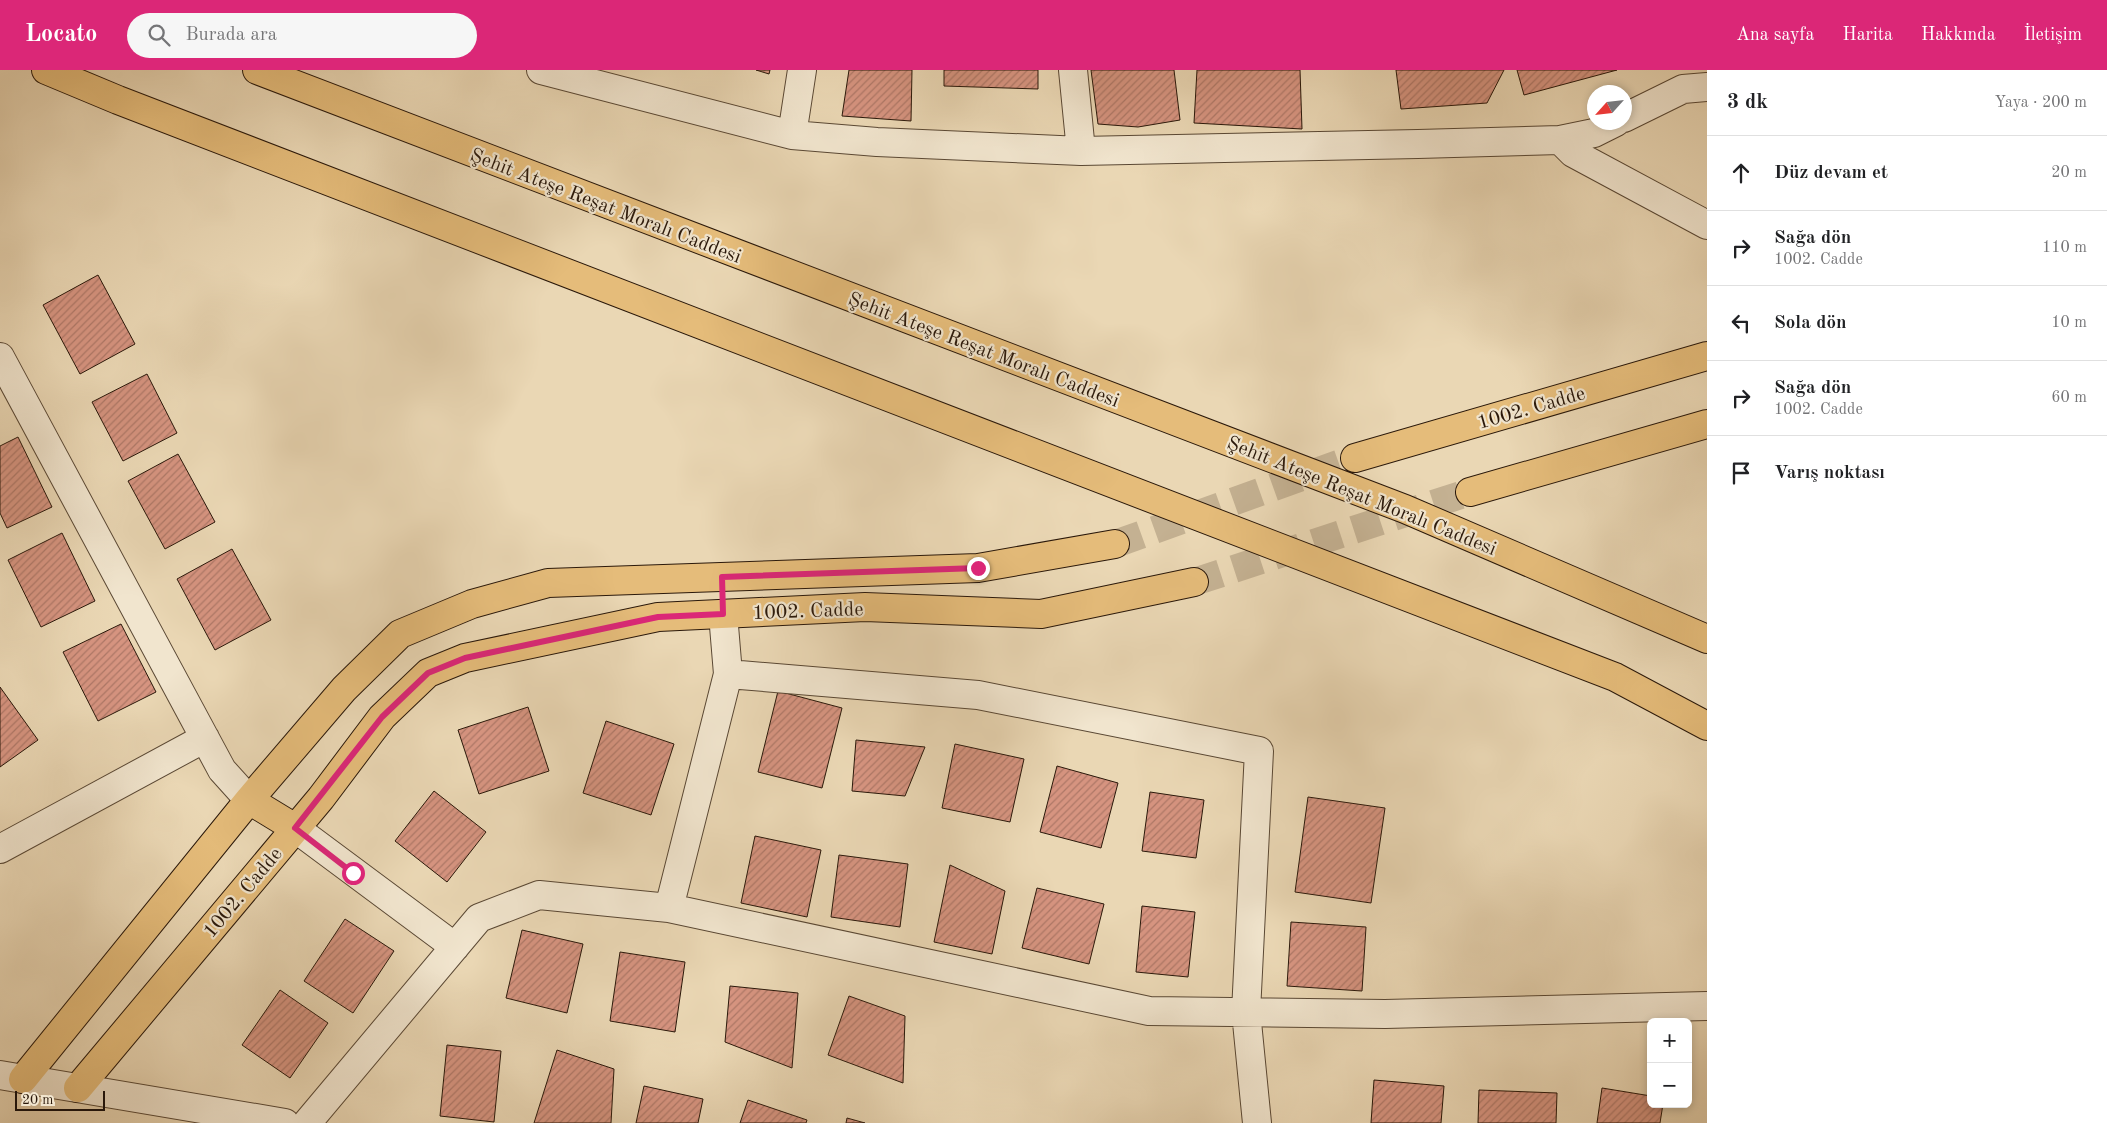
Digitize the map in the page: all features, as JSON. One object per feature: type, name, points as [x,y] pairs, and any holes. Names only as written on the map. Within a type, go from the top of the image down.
[{"type":"main road","points":[[46,70],[127,103],[1615,677],[1707,726]]},
{"type":"main road","name":"Şehit Ateşe Reşat Moralı Caddesi","points":[[257,70],[1405,509],[1707,639]]},
{"type":"main road","name":"1002. Cadde","points":[[1355,458],[1707,356]]},
{"type":"main road","points":[[1470,492],[1707,424]]},
{"type":"main road","name":"1002. Cadde","points":[[11,1077],[344,689],[400,634],[472,604],[548,583],[978,568],[1115,544]]},
{"type":"main road","points":[[722,577],[723,614]]},
{"type":"main road","name":"1002. Cadde","points":[[78,1088],[295,828],[382,717],[428,673],[465,658],[658,617],[865,607],[1041,614],[1194,582]]},
{"type":"main road","points":[[249,800],[295,828]]},
{"type":"street","points":[[541,70],[792,135],[877,142],[1080,151],[1560,140],[1594,134],[1601,130]]},
{"type":"street","points":[[792,135],[802,70]]},
{"type":"street","points":[[1073,70],[1080,151]]},
{"type":"street","points":[[1632,114],[1689,82]]},
{"type":"street","points":[[1560,140],[1573,153],[1707,225]]},
{"type":"street","points":[[0,357],[222,770],[249,800]]},
{"type":"street","points":[[669,908],[728,674],[723,614]]},
{"type":"street","points":[[728,674],[978,695],[1258,751],[1246,1012],[1257,1123]]},
{"type":"street","points":[[0,849],[205,738]]},
{"type":"street","points":[[295,828],[455,947]]},
{"type":"street","points":[[307,1123],[479,918],[539,894],[669,908],[1149,1011],[1385,1014],[1707,1006]]},
{"type":"street","points":[[11,1077],[78,1088],[163,1114],[285,1123]]},
{"type":"building","points":[[756,70],[770,70],[769,74]]},
{"type":"building","points":[[849,70],[912,70],[911,121],[842,116]]},
{"type":"building","points":[[944,70],[1038,70],[1038,89],[944,86]]},
{"type":"building","points":[[1091,70],[1174,70],[1180,120],[1138,127],[1098,124]]},
{"type":"building","points":[[1197,70],[1300,70],[1302,129],[1194,123]]},
{"type":"building","points":[[1396,70],[1504,70],[1487,103],[1401,109]]},
{"type":"building","points":[[1517,70],[1617,70],[1524,95]]},
{"type":"building","points":[[98,275],[135,344],[80,374],[43,305]]},
{"type":"building","points":[[147,374],[177,433],[123,461],[92,402]]},
{"type":"building","points":[[18,437],[52,507],[7,528],[0,513],[0,446]]},
{"type":"building","points":[[178,454],[215,522],[165,549],[128,481]]},
{"type":"building","points":[[62,533],[95,601],[41,627],[8,560]]},
{"type":"building","points":[[232,549],[271,620],[215,650],[177,579]]},
{"type":"building","points":[[121,624],[156,692],[98,721],[63,652]]},
{"type":"building","points":[[0,687],[38,740],[0,767]]},
{"type":"building","points":[[778,691],[842,708],[822,788],[758,772]]},
{"type":"building","points":[[528,707],[549,771],[479,794],[458,730]]},
{"type":"building","points":[[606,721],[674,744],[651,815],[583,793]]},
{"type":"building","points":[[856,740],[925,747],[905,796],[852,791]]},
{"type":"building","points":[[955,744],[1024,759],[1010,822],[942,808]]},
{"type":"building","points":[[1057,766],[1118,783],[1101,848],[1040,832]]},
{"type":"building","points":[[434,791],[486,832],[447,882],[395,841]]},
{"type":"building","points":[[1150,792],[1204,800],[1196,858],[1142,851]]},
{"type":"building","points":[[1308,797],[1385,808],[1371,903],[1295,892]]},
{"type":"building","points":[[755,836],[821,850],[807,917],[741,903]]},
{"type":"building","points":[[839,855],[908,864],[900,927],[831,917]]},
{"type":"building","points":[[950,865],[1005,891],[992,954],[934,942]]},
{"type":"building","points":[[1037,888],[1104,904],[1089,964],[1022,948]]},
{"type":"building","points":[[1142,906],[1195,912],[1188,977],[1136,972]]},
{"type":"building","points":[[345,919],[394,951],[353,1013],[304,981]]},
{"type":"building","points":[[1291,922],[1366,927],[1362,991],[1287,986]]},
{"type":"building","points":[[522,930],[583,944],[567,1013],[506,998]]},
{"type":"building","points":[[620,952],[685,962],[675,1032],[610,1021]]},
{"type":"building","points":[[730,986],[798,993],[792,1068],[725,1042]]},
{"type":"building","points":[[280,990],[328,1023],[290,1078],[242,1045]]},
{"type":"building","points":[[849,996],[905,1016],[903,1083],[828,1055]]},
{"type":"building","points":[[447,1045],[501,1051],[494,1122],[440,1116]]},
{"type":"building","points":[[557,1050],[614,1069],[611,1123],[534,1123]]},
{"type":"building","points":[[1374,1080],[1444,1086],[1441,1123],[1371,1123]]},
{"type":"building","points":[[644,1086],[703,1099],[698,1123],[636,1123]]},
{"type":"building","points":[[1602,1088],[1647,1095],[1647,1108],[1662,1108],[1660,1123],[1597,1123]]},
{"type":"building","points":[[1479,1090],[1557,1093],[1556,1123],[1478,1123]]},
{"type":"building","points":[[748,1100],[807,1120],[806,1123],[740,1123]]},
{"type":"building","points":[[847,1118],[865,1123],[846,1123]]},
{"type":"tunnel","points":[[1115,544],[1355,458]]},
{"type":"tunnel","points":[[1194,582],[1470,492]]},
{"type":"route","points":[[353,873],[295,828],[321,798],[382,717],[428,673],[465,658],[658,617],[723,614],[722,577],[978,568]]}]
